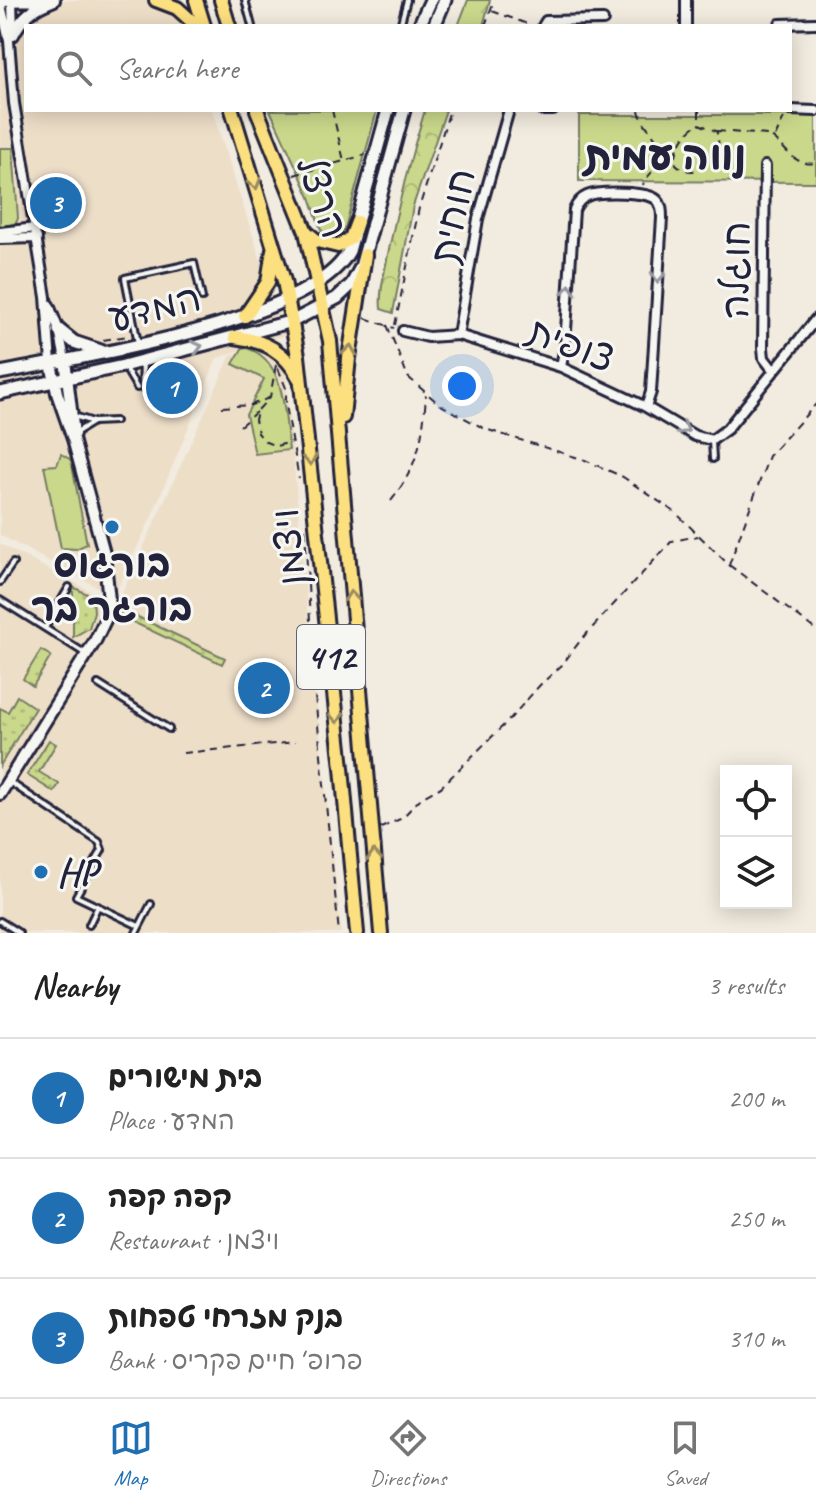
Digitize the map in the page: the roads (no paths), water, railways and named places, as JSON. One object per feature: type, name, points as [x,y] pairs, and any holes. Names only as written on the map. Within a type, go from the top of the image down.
[{"type":"main road","points":[[156,0],[177,8],[195,24]]},
{"type":"main road","points":[[196,0],[203,24]]},
{"type":"main road","points":[[221,0],[228,24]]},
{"type":"main road","points":[[420,24],[431,0]]},
{"type":"main road","points":[[435,24],[445,0]]},
{"type":"main road","name":"הרצל","points":[[233,112],[289,299]]},
{"type":"main road","name":"הרצל","points":[[258,112],[306,232],[324,306]]},
{"type":"main road","name":"המדע","points":[[0,373],[118,350],[137,340],[245,316],[289,299],[318,281],[344,260],[352,245],[387,112]]},
{"type":"main road","name":"המדע","points":[[0,393],[235,337],[293,321],[324,306],[352,284],[365,255],[403,112]]},
{"type":"main road","points":[[306,232],[323,244],[338,246],[351,238],[357,222]]},
{"type":"main road","points":[[245,316],[268,282],[273,242]]},
{"type":"main road","points":[[339,456],[349,358],[365,255]]},
{"type":"main road","name":"ויצמן","points":[[289,299],[338,722],[357,933]]},
{"type":"main road","name":"ויצמן","points":[[324,306],[333,364],[381,933]]},
{"type":"main road","points":[[59,330],[74,342],[91,348],[118,350]]},
{"type":"main road","points":[[235,337],[253,339],[274,347],[288,361],[301,382]]},
{"type":"street","points":[[5,1],[52,0]]},
{"type":"street","points":[[13,35],[23,18],[52,0]]},
{"type":"street","points":[[686,0],[686,24]]},
{"type":"street","points":[[5,1],[13,35],[12,62]]},
{"type":"street","points":[[0,794],[86,655],[107,616],[109,600],[104,553],[74,436],[54,382],[46,297],[14,103],[5,1]]},
{"type":"street","points":[[544,24],[546,21],[603,20]]},
{"type":"street","points":[[780,24],[816,23]]},
{"type":"street","points":[[791,113],[816,111]]},
{"type":"street","name":"חוחית","points":[[458,335],[480,206],[508,112]]},
{"type":"street","name":"חוגלה","points":[[765,166],[763,348],[767,365],[774,371]]},
{"type":"street","points":[[561,367],[574,210],[582,198],[597,193],[640,194],[658,200],[662,218],[651,392],[646,407]]},
{"type":"street","points":[[0,232],[36,233]]},
{"type":"street","points":[[0,239],[36,233]]},
{"type":"street","points":[[46,297],[59,330],[74,416],[74,436]]},
{"type":"street","points":[[712,440],[727,429],[816,319]]},
{"type":"street","name":"צופית","points":[[399,330],[428,337],[458,335],[561,367],[646,407],[695,436],[712,440]]},
{"type":"lane","points":[[245,0],[251,24]]},
{"type":"lane","points":[[401,24],[407,0]]},
{"type":"lane","points":[[137,340],[125,278],[194,263],[202,298]]},
{"type":"lane","points":[[123,366],[139,388],[143,361]]},
{"type":"lane","points":[[74,416],[93,422],[115,421]]},
{"type":"lane","points":[[74,436],[93,422]]},
{"type":"lane","points":[[712,440],[713,459]]},
{"type":"lane","points":[[0,582],[13,563]]},
{"type":"lane","points":[[45,628],[69,587]]},
{"type":"lane","points":[[0,600],[86,655]]},
{"type":"lane","points":[[98,684],[169,729]]},
{"type":"lane","points":[[9,781],[99,842],[102,850],[76,896],[139,926]]},
{"type":"lane","points":[[136,933],[151,904]]},
{"type":"lane","points":[[89,925],[98,906]]},
{"type":"lane","points":[[0,921],[19,933]]},
{"type":"place","name":"בנק מזרחי טפחות","points":[[56,203]]},
{"type":"place","name":"בית מישורים","points":[[172,388]]},
{"type":"place","name":"בורגוס בורגר בר","points":[[112,527]]},
{"type":"place","name":"קפה קפה","points":[[264,688]]},
{"type":"place","name":"HP","points":[[41,872]]},
{"type":"district","name":"נווה עמית","points":[[665,156]]}]
